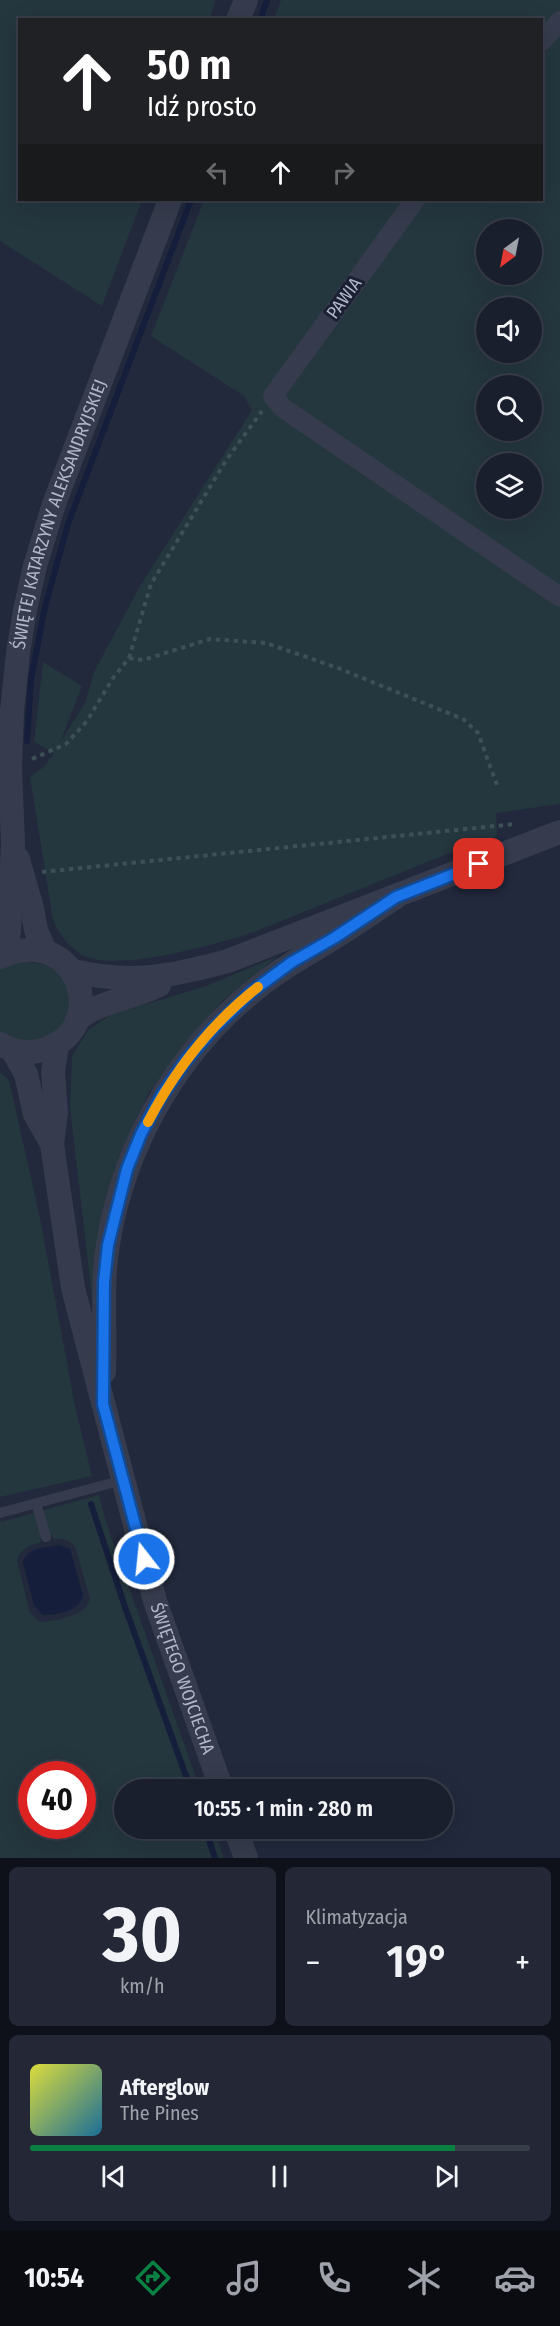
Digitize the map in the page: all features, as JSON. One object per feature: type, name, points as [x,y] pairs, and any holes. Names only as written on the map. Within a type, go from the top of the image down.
[{"type":"street","points":[[239,18],[246,0]]},
{"type":"street","points":[[543,40],[560,21]]},
{"type":"street","name":"ŚWIĘTEJ KATARZYNY ALEKSANDRYJSKIEJ","points":[[0,956],[7,945],[9,932],[13,843],[10,768],[12,711],[18,653],[35,566],[54,504],[170,201]]},
{"type":"street","name":"PAWIA","points":[[273,396],[414,201]]},
{"type":"street","points":[[273,396],[283,408],[560,597]]},
{"type":"street","points":[[77,1020],[89,1010],[108,1002],[144,993],[185,973],[256,951],[560,832]]},
{"type":"street","name":"ŚWIĘTEJ KATARZYNY ALEKSANDRYJSKIEJ","points":[[13,843],[36,930],[45,951]]},
{"type":"street","points":[[103,1404],[104,1282],[108,1245],[127,1169],[141,1134],[162,1095],[202,1041],[234,1007],[292,962],[334,938],[396,897]]},
{"type":"street","points":[[0,956],[22,948],[45,951],[61,959],[73,971],[79,988],[81,1004],[77,1020],[69,1034],[57,1045],[35,1053],[6,1047]]},
{"type":"street","points":[[73,971],[101,978],[129,980],[185,973]]},
{"type":"street","name":"ŚWIĘTEGO WOJCIECHA","points":[[57,1045],[53,1072],[56,1113],[52,1144],[73,1288],[155,1601],[218,1779]]},
{"type":"street","name":"ŚWIĘTEGO WOJCIECHA","points":[[6,1047],[26,1074],[35,1114],[52,1144]]},
{"type":"street","points":[[240,1839],[246,1858]]},
{"type":"lane","points":[[0,1513],[123,1480]]},
{"type":"lane","points":[[36,1503],[46,1537]]},
{"type":"path","points":[[10,768],[66,744],[87,721],[113,678],[129,658],[151,584],[227,459],[273,396]]},
{"type":"path","points":[[129,658],[143,660],[210,639],[266,643],[286,650],[463,718],[478,733],[498,788]]},
{"type":"path","points":[[38,873],[521,823]]},
{"type":"shaded area","points":[[0,0],[216,0],[209,18],[18,18],[18,201],[142,201],[102,306],[0,241]]},
{"type":"shaded area","points":[[281,0],[560,0],[560,804],[496,813],[497,836],[254,932],[167,955],[118,961],[98,960],[82,955],[72,948],[61,935],[53,920],[30,777],[45,766],[54,753],[34,742],[43,662],[82,686],[60,743],[86,701],[94,672],[140,586],[252,410],[244,396],[151,336],[204,201],[543,201],[543,18],[274,18]]},
{"type":"shaded area","points":[[278,956],[221,1002],[148,1094],[124,1146],[106,1196],[97,1249],[93,1306],[70,1107],[72,1056],[88,1030],[110,1015],[206,986]]},
{"type":"shaded area","points":[[5,958],[65,968],[75,1014],[45,1044],[0,1036],[0,962]]},
{"type":"shaded area","points":[[0,1072],[8,1079],[12,1093],[40,1218],[75,1406],[92,1476],[0,1497]]},
{"type":"shaded area","points":[[99,1495],[107,1525],[196,1779],[114,1779],[114,1839],[217,1839],[224,1858],[0,1858],[0,1517],[1,1522]],"holes":[[[52,1535],[54,1539],[67,1540],[76,1549],[90,1599],[88,1605],[77,1613],[62,1619],[40,1622],[30,1613],[17,1560],[26,1548],[41,1542],[40,1539]]]},
{"type":"water","points":[[59,1545],[70,1549],[83,1595],[77,1605],[67,1611],[42,1615],[34,1605],[23,1563],[32,1551]]},
{"type":"waterway","points":[[261,18],[267,0]]},
{"type":"waterway","points":[[27,741],[31,680],[45,607],[68,524],[191,201]]},
{"type":"waterway","points":[[91,1504],[125,1607],[187,1779]]},
{"type":"waterway","points":[[209,1839],[215,1858]]},
{"type":"slow traffic","points":[[148,1122],[162,1095],[187,1059],[234,1007],[258,987]]},
{"type":"route","points":[[144,1559],[103,1404],[104,1282],[108,1245],[116,1206],[141,1134],[162,1095],[187,1059],[212,1030],[250,993],[292,962],[334,938],[396,897],[479,864]]}]
